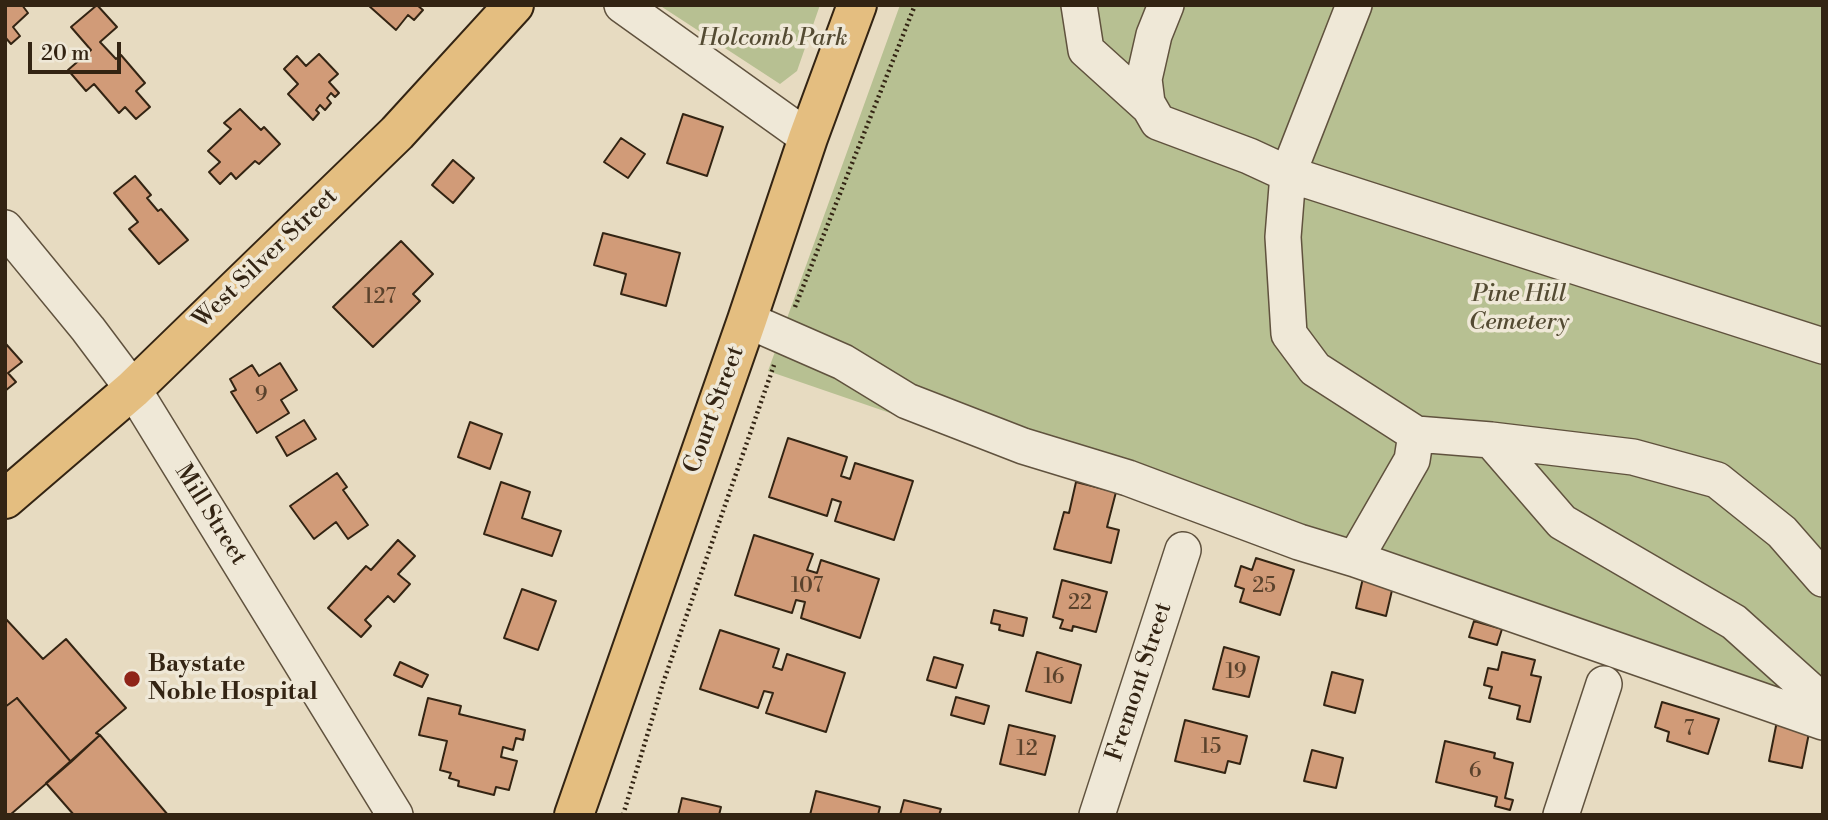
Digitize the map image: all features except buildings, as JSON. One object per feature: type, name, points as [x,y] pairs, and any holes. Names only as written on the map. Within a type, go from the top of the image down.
[{"type":"main road","name":"West Silver Street","points":[[5,499],[133,389],[397,133],[514,5]]},
{"type":"main road","name":"Court Street","points":[[574,815],[808,138],[857,5]]},
{"type":"street","points":[[622,5],[808,138]]},
{"type":"street","points":[[1079,5],[1086,50],[1149,107],[1158,122],[1289,174],[1823,346]]},
{"type":"street","points":[[1149,107],[1144,79],[1154,36],[1166,5]]},
{"type":"street","points":[[1354,5],[1289,174],[1283,237],[1289,334],[1314,369],[1416,434],[1633,457],[1717,480],[1782,532],[1823,579]]},
{"type":"street","name":"Mill Street","points":[[5,228],[88,329],[133,389],[395,815]]},
{"type":"street","points":[[747,320],[843,362],[907,401],[1024,446],[1128,478],[1299,542],[1355,559],[1823,722]]},
{"type":"street","points":[[1355,559],[1412,460],[1416,434]]},
{"type":"street","points":[[1491,440],[1562,522],[1734,622],[1823,702]]},
{"type":"street","name":"Fremont Street","points":[[1097,815],[1183,550]]},
{"type":"street","points":[[1561,815],[1604,684]]},
{"type":"path","points":[[623,815],[663,683],[784,336],[915,5]]},
{"type":"green space","name":"Holcomb Park","points":[[659,5],[820,5],[797,71],[780,84]]},
{"type":"green space","name":"Pine Hill Cemetery","points":[[900,5],[1823,5],[1823,734],[768,371]]},
{"type":"place","name":"Baystate Noble Hospital","points":[[132,679]]}]
